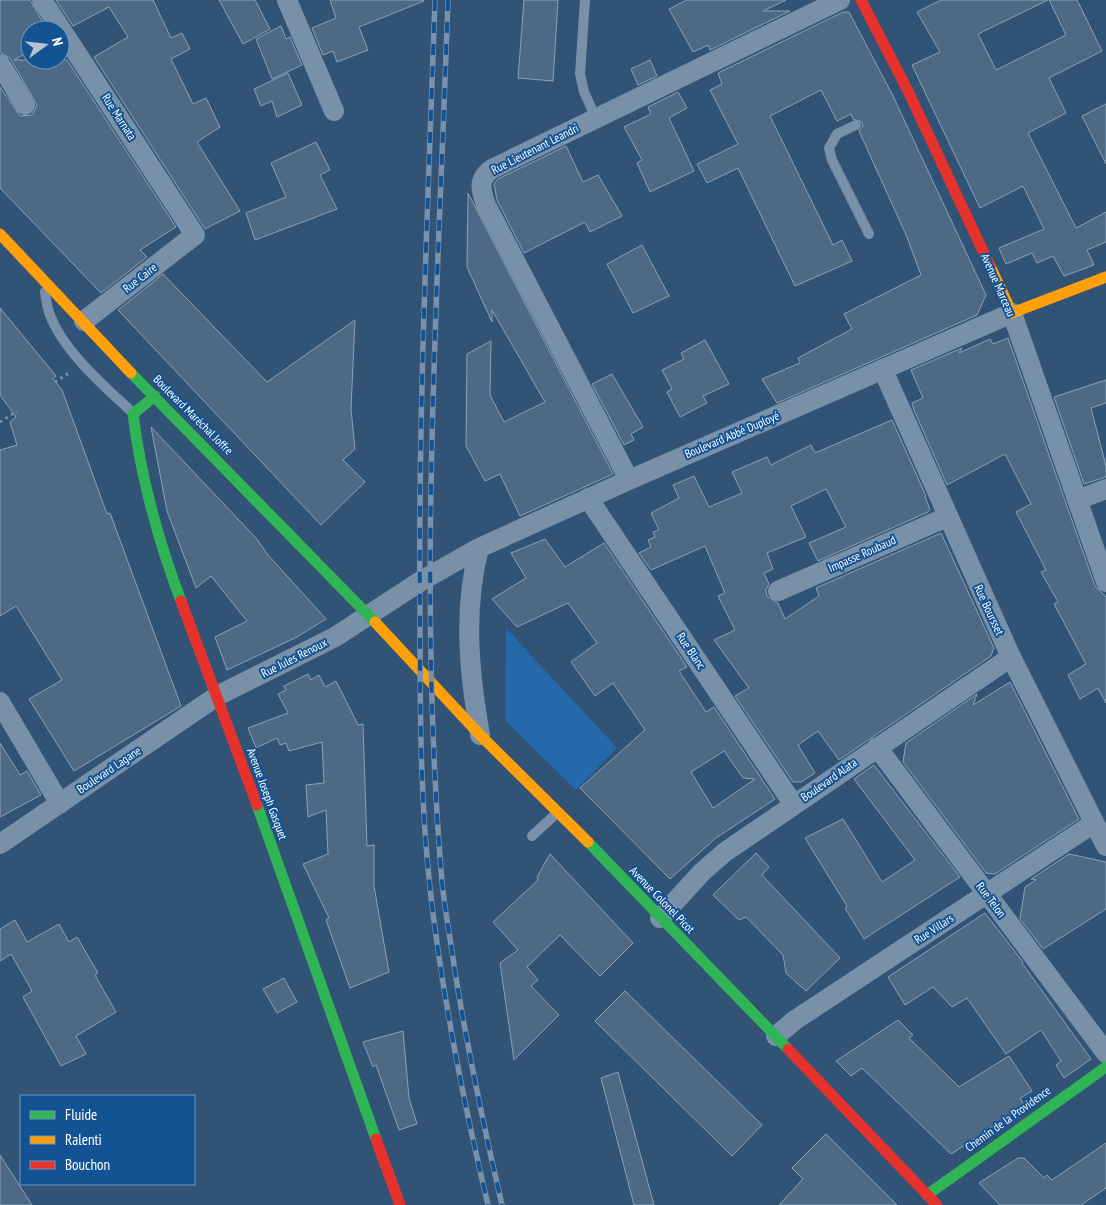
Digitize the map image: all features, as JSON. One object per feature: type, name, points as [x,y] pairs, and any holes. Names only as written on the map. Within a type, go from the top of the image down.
[{"type":"main road","name":"Avenue Marceau","points":[[861,0],[907,100],[1012,313]]},
{"type":"main road","name":"Boulevard Maréchal Joffre","points":[[0,234],[154,396],[368,615]]},
{"type":"main road","name":"Boulevard Abbé Duployé","points":[[1012,313],[1106,277]]},
{"type":"main road","points":[[133,414],[154,396]]},
{"type":"main road","name":"Avenue Joseph Gasquet","points":[[133,414],[145,488],[159,540],[400,1205]]},
{"type":"main road","name":"Avenue Colonel Picot","points":[[368,615],[480,735],[559,812],[937,1205]]},
{"type":"main road","name":"Chemin de la Providence","points":[[927,1195],[1106,1066]]},
{"type":"street","name":"Rue Marnata","points":[[42,0],[196,235]]},
{"type":"street","points":[[287,0],[334,112]]},
{"type":"street","name":"Rue Lieutenant Leandri","points":[[628,480],[486,205],[480,188],[482,178],[492,169],[840,0]]},
{"type":"street","points":[[0,64],[26,105]]},
{"type":"street","name":"Rue Caire","points":[[84,321],[196,235]]},
{"type":"street","name":"Boulevard Abbé Duployé","points":[[368,615],[479,548],[628,480],[1012,313]]},
{"type":"street","name":"Avenue Marceau","points":[[1012,313],[1106,582]]},
{"type":"street","name":"Rue Boursset","points":[[883,370],[1010,657],[1106,846]]},
{"type":"street","points":[[1076,500],[1106,489]]},
{"type":"street","name":"Rue Blanc","points":[[588,498],[794,805]]},
{"type":"street","name":"Impasse Roubaud","points":[[778,591],[947,517]]},
{"type":"street","points":[[479,548],[469,600],[469,635],[471,680],[480,735]]},
{"type":"street","name":"Rue Jules Renoux","points":[[217,696],[335,637],[368,615]]},
{"type":"street","name":"Boulevard Alata","points":[[660,918],[702,872],[725,852],[1010,657]]},
{"type":"street","name":"Boulevard Lagane","points":[[0,844],[217,696]]},
{"type":"street","points":[[0,702],[60,804]]},
{"type":"street","name":"Rue Telon","points":[[876,748],[1106,1053]]},
{"type":"street","name":"Rue Villars","points":[[776,1036],[795,1020],[1094,823]]},
{"type":"lane","points":[[585,0],[580,74],[584,92],[596,118]]},
{"type":"lane","points":[[856,125],[837,134],[829,148],[832,160],[869,234]]},
{"type":"lane","points":[[43,279],[49,314],[57,330],[103,385],[133,414]]},
{"type":"lane","points":[[532,836],[559,812]]},
{"type":"path","points":[[0,422],[16,411]]},
{"type":"shaded area","points":[[506,628],[617,748],[576,790],[505,720]]},
{"type":"building","points":[[0,0],[30,0],[41,20],[20,20],[20,57],[14,60],[20,60],[20,70],[70,70],[70,65],[176,227],[140,250],[147,257],[101,293],[0,188],[0,87],[20,116],[32,115],[37,105],[10,58],[0,52]]},
{"type":"building","points":[[56,0],[153,0],[171,38],[182,33],[190,49],[171,59],[193,104],[206,98],[220,127],[197,142],[240,211],[205,229],[94,57],[128,37],[109,7],[73,26]]},
{"type":"building","points":[[219,0],[255,0],[270,29],[243,44]]},
{"type":"building","points":[[330,0],[424,1],[359,27],[368,50],[337,62],[333,51],[323,55],[312,28],[336,18]]},
{"type":"building","points":[[524,0],[558,0],[553,81],[518,78]]},
{"type":"building","points":[[687,0],[786,0],[763,11],[790,11],[710,50],[708,45],[693,52],[669,9]]},
{"type":"building","points":[[941,0],[1048,0],[978,34],[996,70],[1066,35],[1049,0],[1077,0],[1102,51],[1049,78],[1066,113],[1028,133],[1076,228],[1106,212],[1106,242],[1087,250],[1094,265],[1064,276],[1053,256],[1037,263],[1032,253],[1006,264],[999,248],[1044,229],[1023,186],[980,208],[912,65],[940,52],[917,12]]},
{"type":"building","points":[[843,12],[849,12],[893,96],[986,295],[977,315],[777,403],[762,379],[800,363],[798,358],[852,329],[844,314],[921,275],[907,237],[859,131],[863,126],[862,122],[853,119],[851,114],[837,121],[821,90],[770,116],[833,245],[842,240],[852,261],[795,286],[738,168],[707,183],[697,164],[738,144],[710,90],[722,84],[718,73]]},
{"type":"building","points":[[281,26],[286,39],[290,37],[302,65],[272,79],[256,39]]},
{"type":"building","points":[[650,60],[657,76],[638,85],[631,69]]},
{"type":"building","points":[[288,73],[302,105],[277,117],[272,101],[261,106],[254,89]]},
{"type":"building","points":[[678,92],[687,108],[669,118],[694,171],[650,192],[637,163],[642,160],[624,127],[651,114],[648,107]]},
{"type":"building","points":[[1106,104],[1106,164],[1082,116]]},
{"type":"building","points":[[316,142],[330,170],[320,175],[337,209],[255,240],[246,213],[286,197],[271,163]]},
{"type":"building","points":[[566,146],[583,182],[598,175],[622,216],[590,232],[585,222],[524,253],[497,200],[494,184],[498,179]]},
{"type":"building","points":[[468,193],[613,474],[520,516],[500,474],[485,481],[466,446],[467,354],[491,341],[490,395],[504,422],[545,402],[492,310],[492,322],[467,267]]},
{"type":"building","points":[[642,245],[669,296],[633,313],[607,264]]},
{"type":"building","points":[[163,274],[267,382],[355,320],[351,409],[355,449],[343,460],[365,482],[321,525],[118,310]]},
{"type":"building","points":[[0,308],[56,376],[53,379],[62,390],[107,514],[110,513],[181,706],[74,771],[29,699],[62,680],[16,606],[0,616],[0,450],[17,445],[10,422],[16,417],[0,395]]},
{"type":"building","points":[[1008,338],[1095,586],[1106,597],[1106,703],[1098,688],[1080,699],[1068,675],[1086,664],[1054,604],[1058,602],[1041,572],[1046,570],[1016,512],[1031,504],[1005,454],[947,485],[912,403],[923,398],[911,370],[962,348],[959,353],[990,339],[993,344]]},
{"type":"building","points":[[705,340],[729,384],[703,396],[707,403],[680,417],[667,392],[672,389],[662,370],[684,359],[681,353]]},
{"type":"building","points":[[612,374],[643,427],[631,434],[634,440],[624,445],[592,384]]},
{"type":"building","points":[[1106,380],[1106,403],[1091,408],[1106,466],[1106,477],[1084,484],[1054,397]]},
{"type":"building","points":[[892,420],[926,496],[930,509],[928,512],[818,561],[809,543],[846,527],[826,489],[791,506],[806,537],[767,553],[773,569],[764,573],[769,584],[766,590],[767,596],[778,603],[785,619],[819,596],[816,588],[941,533],[994,648],[991,656],[839,760],[818,731],[798,745],[815,773],[801,782],[793,782],[735,696],[749,688],[714,640],[735,630],[718,596],[725,593],[705,546],[651,570],[639,553],[651,547],[648,540],[655,537],[653,532],[659,530],[651,513],[679,498],[673,485],[694,476],[709,507],[742,493],[732,472],[767,457],[771,465],[811,445],[815,453]]},
{"type":"building","points":[[151,427],[256,538],[268,555],[326,619],[297,637],[227,670],[215,637],[247,621],[211,576],[196,588],[167,511]]},
{"type":"building","points":[[545,539],[565,567],[604,543],[687,667],[679,671],[706,712],[714,707],[775,799],[716,838],[670,879],[580,788],[645,730],[613,683],[595,696],[571,662],[597,643],[568,603],[517,627],[492,599],[526,578],[511,553]],"holes":[[[724,751],[743,778],[755,779],[713,808],[691,772]]]},
{"type":"building","points":[[308,674],[311,680],[319,675],[325,687],[336,681],[358,725],[363,724],[367,846],[374,845],[374,886],[389,972],[350,988],[326,920],[329,918],[303,864],[328,854],[326,810],[308,817],[306,785],[324,783],[322,742],[289,751],[286,743],[280,745],[277,738],[256,748],[248,728],[288,713],[278,694],[286,690],[284,686]]},
{"type":"building","points":[[1010,682],[1079,819],[995,874],[986,873],[903,762],[906,743],[977,694],[973,705]]},
{"type":"building","points":[[0,743],[20,775],[27,771],[41,795],[0,817]]},
{"type":"building","points":[[874,765],[960,877],[864,939],[845,908],[847,906],[805,838],[843,819],[882,882],[915,860],[854,779]]},
{"type":"building","points":[[756,853],[769,867],[762,875],[840,958],[806,991],[786,973],[783,955],[746,917],[739,920],[713,895]]},
{"type":"building","points":[[550,854],[633,943],[600,976],[560,935],[527,967],[538,980],[531,986],[559,1015],[514,1060],[500,963],[518,950],[493,922],[538,880],[537,877]]},
{"type":"building","points":[[1069,854],[1106,862],[1106,909],[1043,949],[1020,919],[1025,887],[1036,880],[1031,879]]},
{"type":"building","points":[[985,913],[1023,962],[1091,1059],[1064,1078],[1056,1065],[1061,1061],[1041,1030],[1006,1054],[967,998],[952,1007],[933,987],[905,1005],[888,977]]},
{"type":"building","points":[[15,920],[27,942],[59,924],[69,942],[77,937],[98,973],[95,975],[116,1012],[76,1036],[86,1054],[61,1066],[23,997],[32,991],[11,954],[0,961],[0,929]]},
{"type":"building","points":[[284,978],[297,1002],[277,1013],[263,989]]},
{"type":"building","points":[[625,991],[762,1125],[732,1156],[595,1021]]},
{"type":"building","points":[[898,1020],[913,1035],[909,1038],[959,1087],[1009,1056],[1032,1091],[1020,1098],[1025,1106],[951,1154],[862,1068],[851,1076],[836,1061]]},
{"type":"building","points":[[403,1031],[409,1098],[417,1124],[399,1130],[376,1065],[373,1067],[363,1042]]},
{"type":"building","points":[[618,1072],[654,1205],[634,1205],[601,1078]]},
{"type":"building","points":[[826,1134],[897,1205],[779,1205],[803,1179],[792,1168]]},
{"type":"building","points":[[1106,1143],[1106,1188],[1081,1205],[1000,1205],[979,1183],[1018,1158],[1024,1158],[1044,1178],[1047,1175],[1052,1180]]},
{"type":"building","points":[[0,1155],[32,1205],[0,1205]]},
{"type":"railway","points":[[435,0],[424,307],[421,461],[420,683],[422,786],[430,888],[447,1008],[470,1126],[488,1205]]},
{"type":"railway","points":[[448,0],[435,331],[430,551],[431,662],[435,772],[442,882],[455,972],[465,1031],[502,1205]]},
{"type":"traffic: fast","points":[[131,373],[375,622]]},
{"type":"traffic: fast","points":[[155,396],[133,414],[136,438],[151,509],[181,601]]},
{"type":"traffic: fast","points":[[257,805],[376,1139]]},
{"type":"traffic: fast","points":[[588,842],[788,1049]]},
{"type":"traffic: fast","points":[[927,1195],[1106,1067]]},
{"type":"traffic: slow","points":[[0,234],[131,373]]},
{"type":"traffic: slow","points":[[990,266],[1012,313],[1106,277]]},
{"type":"traffic: slow","points":[[375,622],[480,735],[588,842]]},
{"type":"traffic: jam","points":[[861,0],[907,89],[990,266]]},
{"type":"traffic: jam","points":[[181,601],[257,805]]},
{"type":"traffic: jam","points":[[788,1049],[937,1205]]},
{"type":"traffic: jam","points":[[376,1139],[400,1205]]}]
